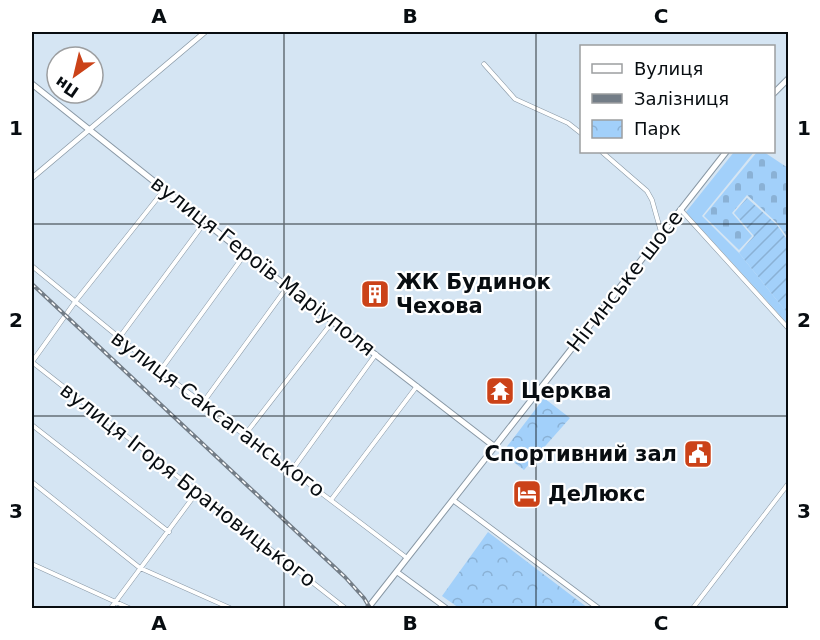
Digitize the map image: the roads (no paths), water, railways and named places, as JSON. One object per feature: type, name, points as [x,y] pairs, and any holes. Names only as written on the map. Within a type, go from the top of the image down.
[{"type":"main road","points":[[775,92],[789,79]]},
{"type":"main road","name":"вулиця Героїв Маріуполя","points":[[32,84],[245,254],[495,447]]},
{"type":"main road","name":"Нігинське шосе","points":[[368,609],[617,293],[661,232],[725,153]]},
{"type":"street","points":[[32,178],[205,32]]},
{"type":"street","points":[[484,64],[515,99],[568,123],[580,132]]},
{"type":"street","points":[[603,153],[647,191],[652,200],[661,232]]},
{"type":"street","points":[[32,362],[75,302],[164,190]]},
{"type":"street","points":[[680,209],[789,328]]},
{"type":"street","points":[[119,338],[205,222]]},
{"type":"street","points":[[160,371],[245,254]]},
{"type":"street","name":"вулиця Саксаганського","points":[[32,266],[202,404],[407,559]]},
{"type":"street","points":[[202,404],[288,286]]},
{"type":"street","points":[[244,436],[333,321]]},
{"type":"street","points":[[291,470],[376,354]]},
{"type":"street","name":"вулиця Ігоря Брановицького","points":[[32,362],[345,609]]},
{"type":"street","points":[[331,500],[417,386]]},
{"type":"street","points":[[32,425],[169,532]]},
{"type":"street","points":[[32,482],[140,568],[230,609]]},
{"type":"street","points":[[693,609],[789,484]]},
{"type":"street","points":[[111,609],[197,492]]},
{"type":"street","points":[[453,500],[598,609]]},
{"type":"street","points":[[32,564],[129,609]]},
{"type":"street","points":[[397,572],[446,609]]},
{"type":"railway","points":[[32,284],[345,577],[370,608]]},
{"type":"place","name":"ЖК Будинок Чехова","points":[[375,294]]},
{"type":"place","name":"Церква","points":[[500,391]]},
{"type":"place","name":"Спортивний зал","points":[[698,454]]},
{"type":"place","name":"ДеЛюкс","points":[[527,494]]}]
